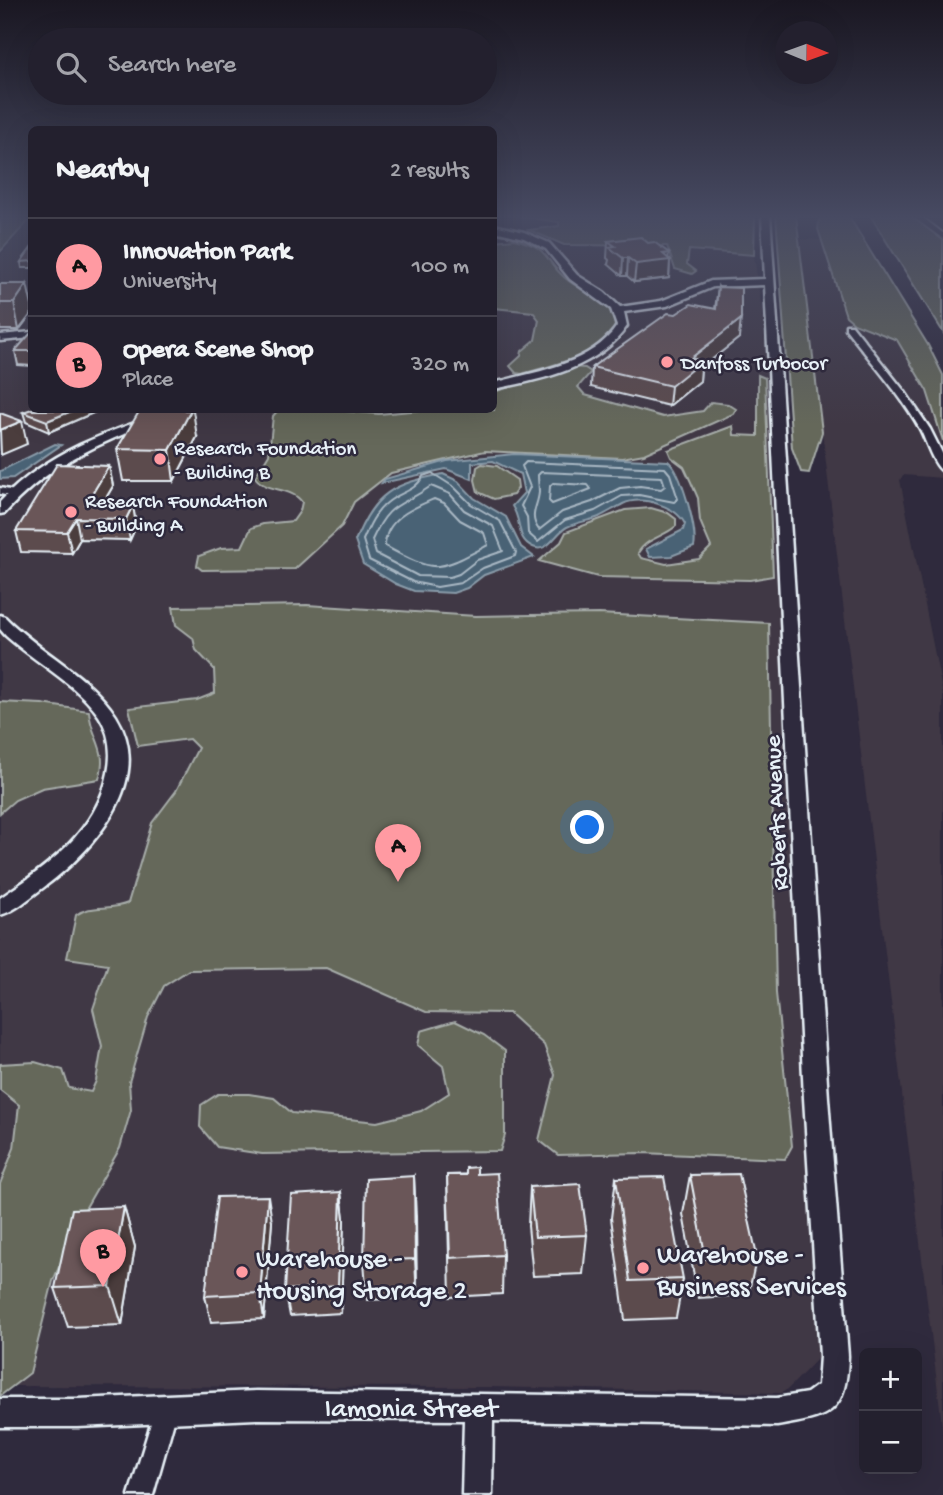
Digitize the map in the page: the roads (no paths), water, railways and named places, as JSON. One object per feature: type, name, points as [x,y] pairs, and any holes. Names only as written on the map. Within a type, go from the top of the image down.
[{"type":"street","points":[[497,385],[580,360],[600,350],[619,334],[622,320],[618,310],[587,285]]},
{"type":"street","points":[[618,310],[663,304],[709,285]]},
{"type":"street","name":"Roberts Avenue","points":[[769,285],[815,1084],[835,1370],[829,1394],[820,1402]]},
{"type":"street","points":[[849,327],[868,354],[899,387],[934,442],[943,468]]},
{"type":"street","points":[[0,338],[28,335]]},
{"type":"street","points":[[0,510],[15,494],[81,447],[112,432],[173,413]]},
{"type":"street","points":[[0,491],[15,494]]},
{"type":"street","points":[[0,620],[101,708],[114,730],[120,758],[115,788],[108,806],[88,836],[52,871],[0,908]]},
{"type":"street","name":"Iamonia Street","points":[[0,1413],[166,1410],[256,1405],[479,1406],[749,1413],[800,1409],[820,1402]]},
{"type":"street","points":[[477,1495],[479,1406]]},
{"type":"street","points":[[141,1495],[166,1410]]},
{"type":"water","points":[[55,444],[61,445],[13,478],[0,479],[0,471]]},
{"type":"water","points":[[514,454],[668,461],[678,476],[687,501],[695,539],[694,547],[671,556],[650,557],[646,549],[683,530],[685,524],[666,507],[639,501],[623,504],[599,517],[571,525],[543,548],[533,547],[527,544],[521,535],[512,506],[524,493],[520,474],[493,461],[472,463],[472,479],[446,469],[382,483],[385,479],[447,461]]},
{"type":"water","points":[[443,474],[458,481],[474,498],[506,517],[521,547],[534,557],[484,575],[467,588],[453,593],[414,591],[396,584],[363,564],[355,541],[362,524],[378,501],[398,487]]},
{"type":"place","name":"Danfoss Turbocor","points":[[667,362]]},
{"type":"place","name":"Research Foundation - Building B","points":[[160,459]]},
{"type":"place","name":"Research Foundation - Building A","points":[[71,512]]},
{"type":"place","name":"Innovation Park","points":[[398,882]]},
{"type":"place","name":"Warehouse - Business Services","points":[[643,1268]]},
{"type":"place","name":"Warehouse - Housing Storage 2","points":[[242,1272]]},
{"type":"place","name":"Opera Scene Shop","points":[[103,1287]]}]
